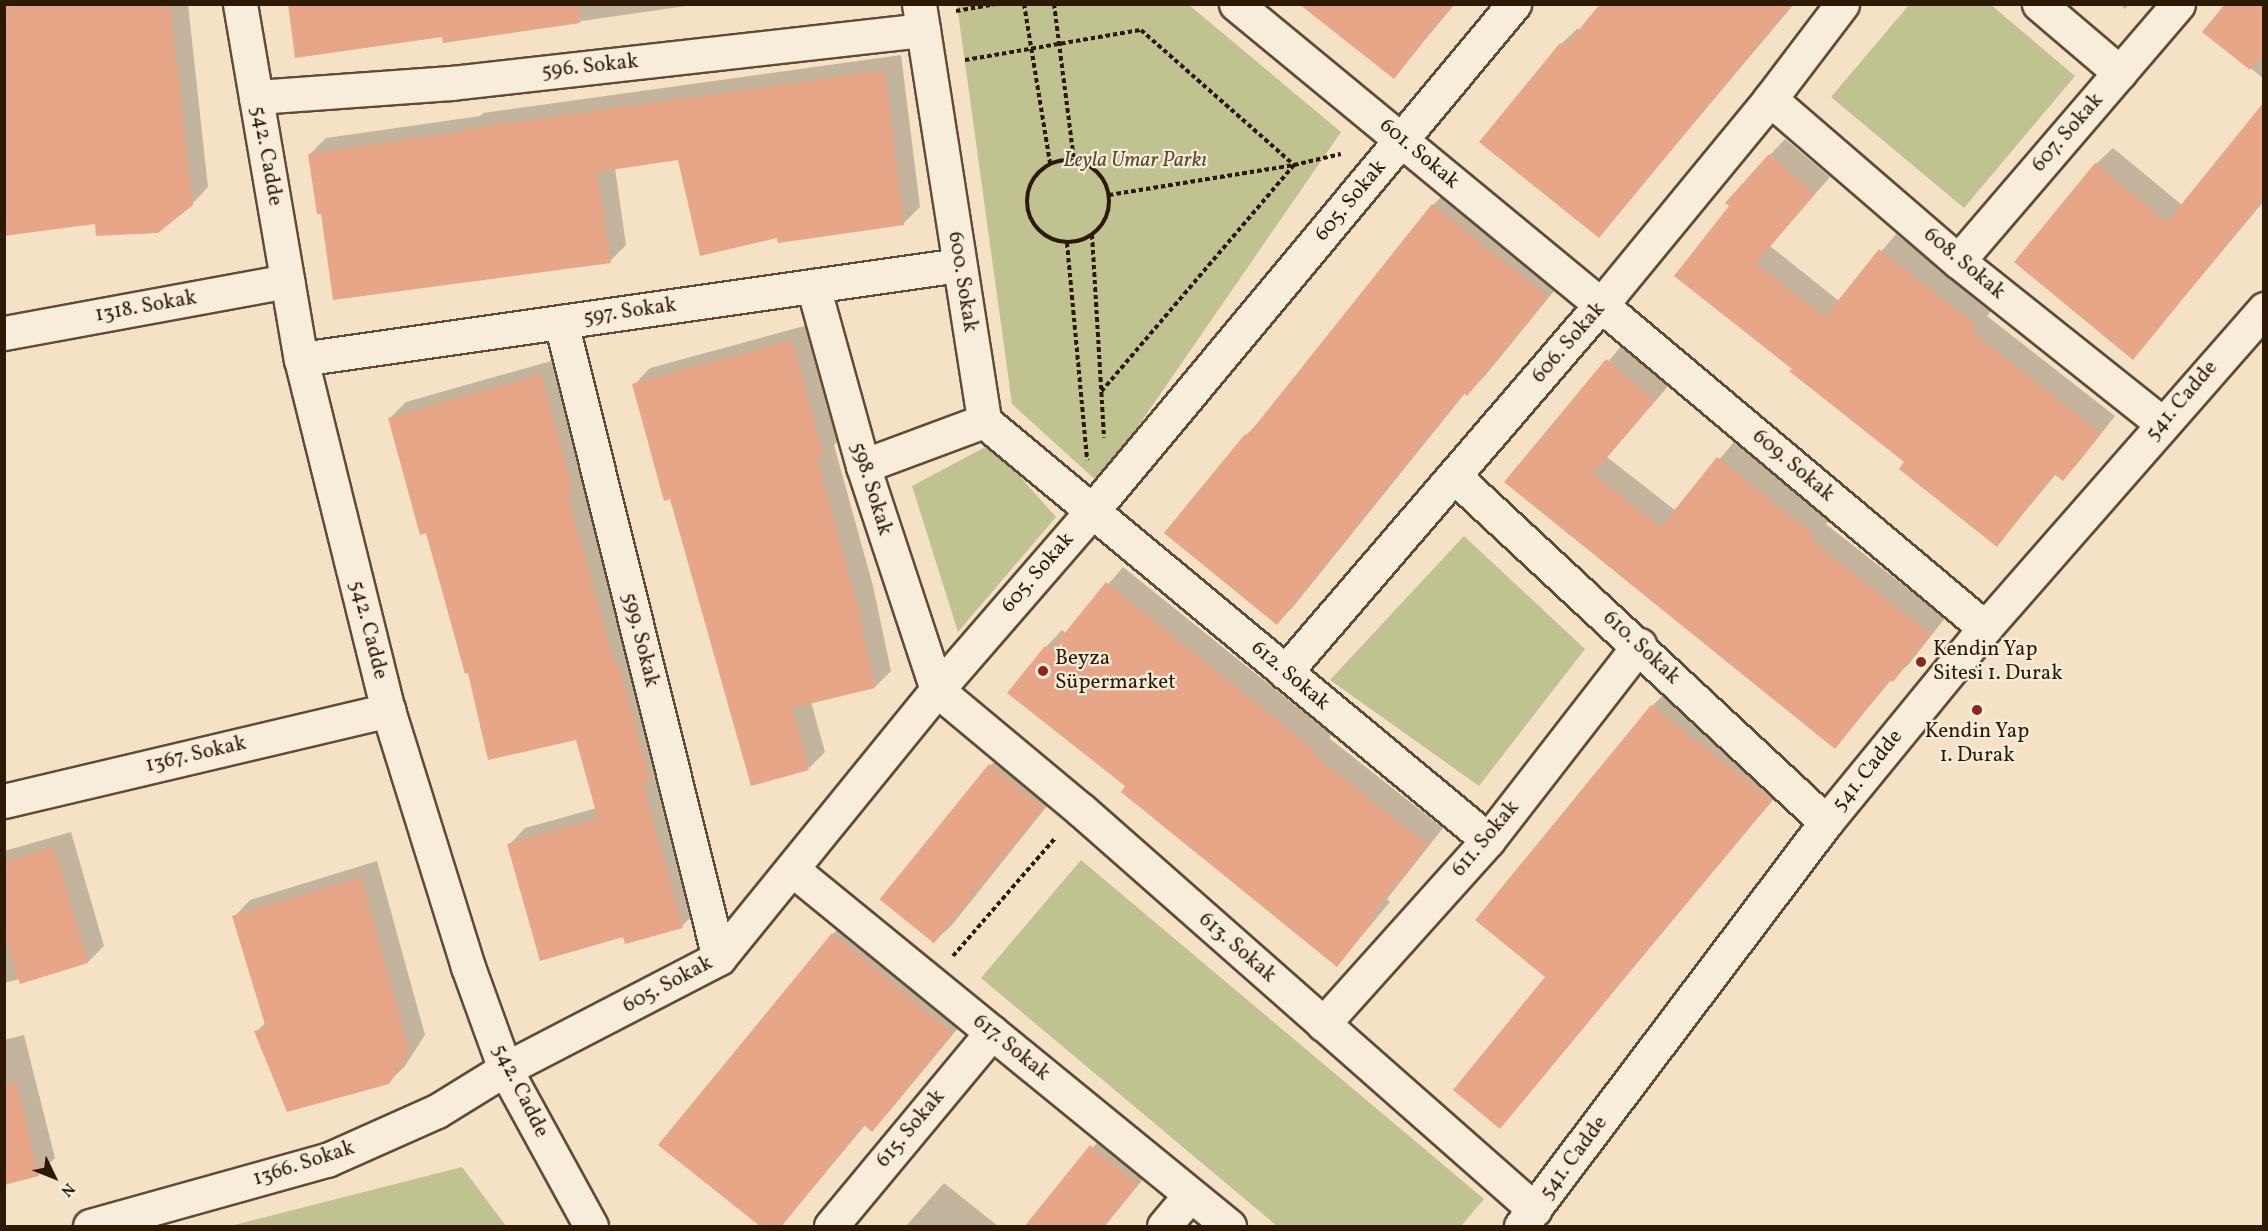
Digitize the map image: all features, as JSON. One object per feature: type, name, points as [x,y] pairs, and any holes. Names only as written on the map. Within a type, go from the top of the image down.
[{"type":"street","name":"542. Cadde","points":[[240,4],[301,359],[388,710],[468,967],[505,1069],[591,1227]]},
{"type":"street","name":"601. Sokak","points":[[1236,4],[1601,305]]},
{"type":"street","name":"605. Sokak","points":[[505,1069],[719,958],[793,870],[937,690],[1100,502],[1514,4]]},
{"type":"street","name":"606. Sokak","points":[[1285,672],[1601,305],[1770,99],[1842,4]]},
{"type":"street","points":[[2039,4],[2120,73]]},
{"type":"street","name":"607. Sokak","points":[[1958,261],[2178,4]]},
{"type":"street","name":"596. Sokak","points":[[256,98],[451,83],[929,15]]},
{"type":"street","name":"600. Sokak","points":[[929,15],[959,265],[984,421]]},
{"type":"street","name":"608. Sokak","points":[[1770,99],[1958,261],[2163,423]]},
{"type":"street","name":"597. Sokak","points":[[301,359],[959,265]]},
{"type":"street","name":"1318. Sokak","points":[[4,333],[287,281]]},
{"type":"street","name":"598. Sokak","points":[[813,286],[863,466],[937,690]]},
{"type":"street","name":"609. Sokak","points":[[1601,305],[1985,628]]},
{"type":"street","name":"541. Cadde","points":[[1528,1218],[1826,822],[1985,628],[2264,309]]},
{"type":"street","name":"599. Sokak","points":[[561,322],[719,958]]},
{"type":"street","points":[[863,466],[984,421],[1100,502]]},
{"type":"street","name":"610. Sokak","points":[[1454,476],[1639,645],[1826,822]]},
{"type":"street","name":"612. Sokak","points":[[1100,502],[1285,672],[1488,840]]},
{"type":"street","name":"611. Sokak","points":[[1323,1024],[1488,840],[1639,645]]},
{"type":"street","name":"613. Sokak","points":[[937,690],[1080,809],[1323,1024],[1528,1218]]},
{"type":"street","name":"1367. Sokak","points":[[4,801],[388,710]]},
{"type":"street","name":"617. Sokak","points":[[793,870],[1229,1227]]},
{"type":"street","name":"615. Sokak","points":[[831,1227],[992,1032]]},
{"type":"street","name":"1366. Sokak","points":[[90,1227],[327,1160],[437,1111],[505,1069]]},
{"type":"street","points":[[1164,1227],[1190,1195]]},
{"type":"path","points":[[929,15],[994,4]]},
{"type":"path","points":[[1024,4],[1050,164]]},
{"type":"path","points":[[1054,4],[1074,160]]},
{"type":"path","points":[[963,60],[1141,30],[1294,165]]},
{"type":"path","points":[[1109,195],[1294,165],[1348,152]]},
{"type":"path","points":[[1074,160],[1097,171],[1105,182],[1109,195],[1106,217],[1092,235],[1080,241],[1066,243],[1053,240],[1041,233],[1032,223],[1027,210],[1027,196],[1031,183],[1039,171],[1050,164],[1074,160]]},
{"type":"path","points":[[1101,392],[1294,165]]},
{"type":"path","points":[[1092,235],[1101,392],[1100,502]]},
{"type":"path","points":[[1066,243],[1100,502]]},
{"type":"path","points":[[931,983],[1080,809]]},
{"type":"green space","name":"Leyla Umar Parkı","points":[[957,5],[1189,5],[1341,132],[1099,483],[1012,404]]},
{"type":"green space","points":[[1909,5],[1991,5],[2075,76],[1964,208],[1831,97]]},
{"type":"green space","points":[[991,444],[1056,517],[958,632],[912,486]]},
{"type":"green space","points":[[1464,536],[1585,649],[1479,786],[1330,680]]},
{"type":"green space","points":[[1081,860],[1484,1199],[1461,1226],[1277,1226],[981,978]]},
{"type":"green space","points":[[462,1167],[506,1226],[230,1226]]},
{"type":"building","points":[[4,4],[170,4],[193,205],[158,233],[96,236],[95,224],[4,236]]},
{"type":"building","points":[[288,4],[579,4],[580,23],[443,43],[442,37],[295,58]]},
{"type":"building","points":[[1299,4],[1453,4],[1394,79]]},
{"type":"building","points":[[1600,4],[1792,4],[1599,238],[1479,142],[1560,43],[1565,47]]},
{"type":"building","points":[[2225,4],[2264,4],[2264,54],[2250,70],[2202,32]]},
{"type":"building","points":[[885,70],[904,225],[778,243],[777,238],[700,256],[678,160],[597,172],[611,263],[333,300],[321,214],[317,214],[308,154],[466,131],[465,129]]},
{"type":"building","points":[[2264,102],[2264,199],[2133,360],[2014,262],[2095,163],[2167,222]]},
{"type":"building","points":[[1769,154],[1815,194],[1756,263],[1825,317],[1879,249],[1977,326],[1972,332],[2101,433],[2063,481],[2054,474],[1997,547],[1899,469],[1904,462],[1789,371],[1792,369],[1674,276],[1729,206],[1725,203]]},
{"type":"building","points":[[1432,204],[1548,297],[1467,396],[1464,393],[1277,625],[1164,533],[1245,434],[1247,436]]},
{"type":"building","points":[[792,340],[824,457],[817,459],[857,603],[875,688],[792,708],[809,770],[751,786],[670,499],[664,501],[632,384]]},
{"type":"building","points":[[1606,359],[1655,401],[1593,474],[1661,527],[1717,457],[1815,535],[1811,540],[1931,634],[1893,682],[1890,680],[1835,749],[1504,482]]},
{"type":"building","points":[[541,374],[573,491],[567,493],[615,665],[619,664],[650,781],[643,783],[683,928],[625,944],[623,937],[540,961],[507,844],[598,819],[576,740],[488,760],[468,673],[465,674],[426,533],[420,535],[388,418]]},
{"type":"building","points":[[1106,582],[1317,752],[1314,755],[1428,845],[1371,916],[1375,919],[1337,967],[1121,792],[1125,786],[1007,693],[1045,646],[1051,650]]},
{"type":"building","points":[[1651,705],[1772,800],[1500,1129],[1453,1090],[1545,977],[1475,920]]},
{"type":"building","points":[[989,764],[1043,808],[934,943],[879,899]]},
{"type":"building","points":[[54,847],[88,963],[20,984],[4,932],[4,862]]},
{"type":"building","points":[[361,877],[410,1053],[389,1084],[287,1112],[254,1031],[266,1028],[232,916]]},
{"type":"building","points":[[832,933],[953,1033],[872,1132],[864,1125],[781,1227],[761,1227],[658,1145]]},
{"type":"building","points":[[16,1082],[39,1176],[4,1185],[4,1084]]},
{"type":"building","points":[[1090,1145],[1138,1184],[1103,1227],[1024,1227]]},
{"type":"place","name":"Kendin Yap Sitesi 1. Durak","points":[[1921,662]]},
{"type":"place","name":"Beyza Süpermarket","points":[[1043,671]]},
{"type":"place","name":"Kendin Yap 1. Durak","points":[[1977,710]]}]
